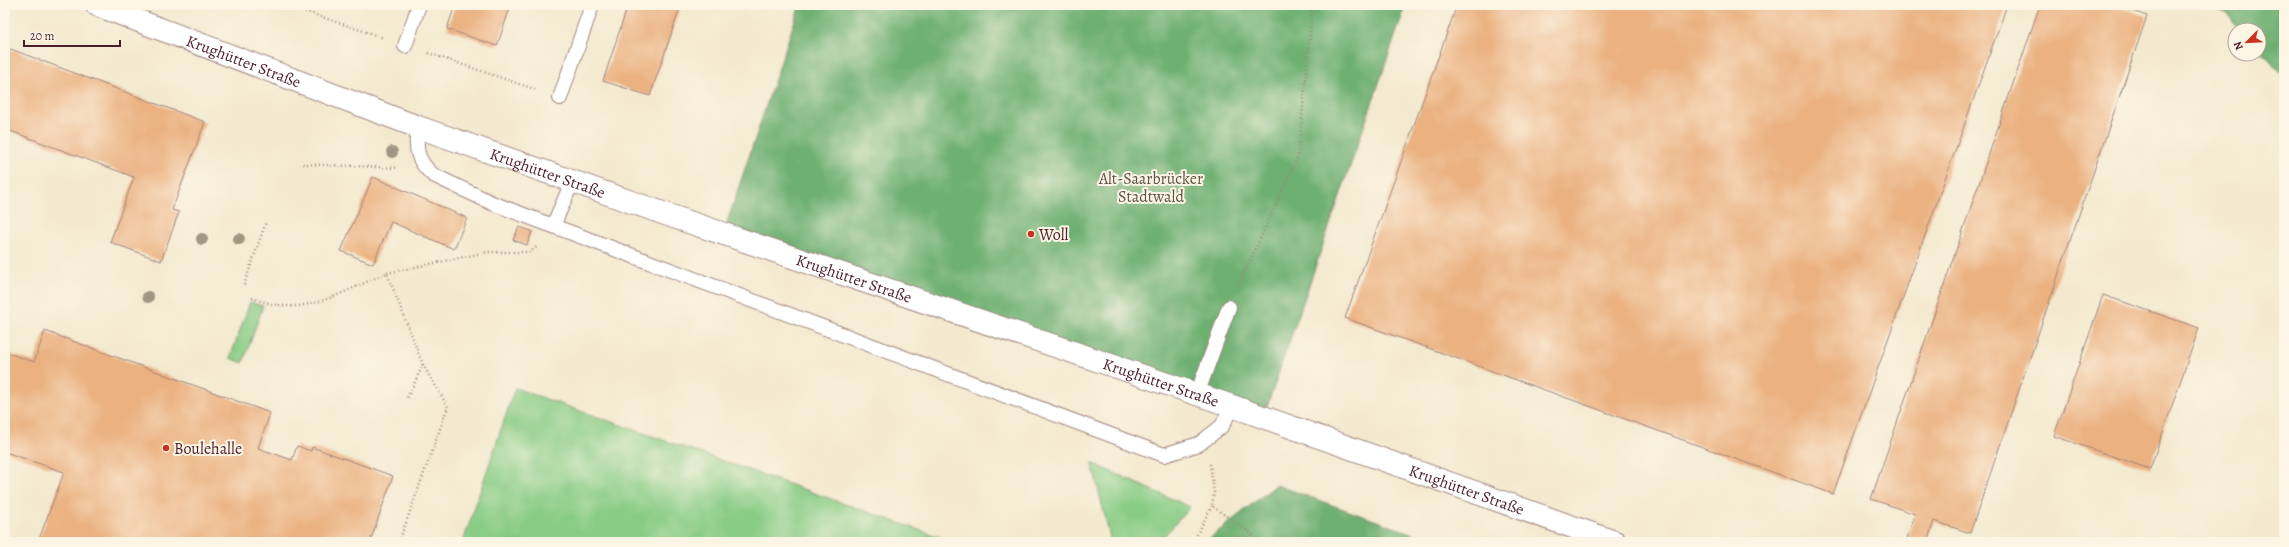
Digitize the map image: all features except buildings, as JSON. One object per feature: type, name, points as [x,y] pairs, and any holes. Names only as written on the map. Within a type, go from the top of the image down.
[{"type":"street","name":"Krughütter Straße","points":[[97,5],[418,127],[573,180],[674,217],[1232,406],[1615,542]]},
{"type":"lane","points":[[405,46],[419,5]]},
{"type":"lane","points":[[560,98],[592,5]]},
{"type":"lane","points":[[418,127],[416,152],[427,170],[440,179],[492,203],[1164,455],[1199,444],[1222,426],[1232,406]]},
{"type":"lane","points":[[553,226],[573,180]]},
{"type":"lane","points":[[1197,394],[1229,307]]},
{"type":"path","points":[[1229,307],[1298,157],[1313,5]]},
{"type":"path","points":[[303,164],[427,170]]},
{"type":"path","points":[[244,285],[266,222]]},
{"type":"path","points":[[252,298],[265,303],[296,306],[315,302],[387,272],[488,252],[530,252],[546,240],[553,226]]},
{"type":"path","points":[[387,272],[423,365],[448,408],[398,542]]},
{"type":"path","points":[[407,398],[423,365]]},
{"type":"path","points":[[1193,542],[1212,506],[1214,492],[1212,468],[1199,444]]},
{"type":"path","points":[[1212,506],[1252,534],[1255,542]]},
{"type":"green space","name":"Alt-Saarbrücker Stadtwald","points":[[800,5],[1406,5],[1262,421],[726,225]]},
{"type":"green space","points":[[2203,5],[2276,5],[2284,17],[2284,77],[2267,58],[2267,22],[2234,22],[2226,13]]},
{"type":"green space","points":[[250,302],[263,306],[243,363],[230,358]]},
{"type":"green space","points":[[515,388],[945,539],[944,542],[463,542]]},
{"type":"green space","points":[[1092,463],[1190,507],[1159,542],[1111,542]]},
{"type":"green space","points":[[1276,485],[1436,542],[1205,542]]},
{"type":"place","name":"Woll","points":[[1031,234]]},
{"type":"place","name":"Boulehalle","points":[[166,448]]}]
